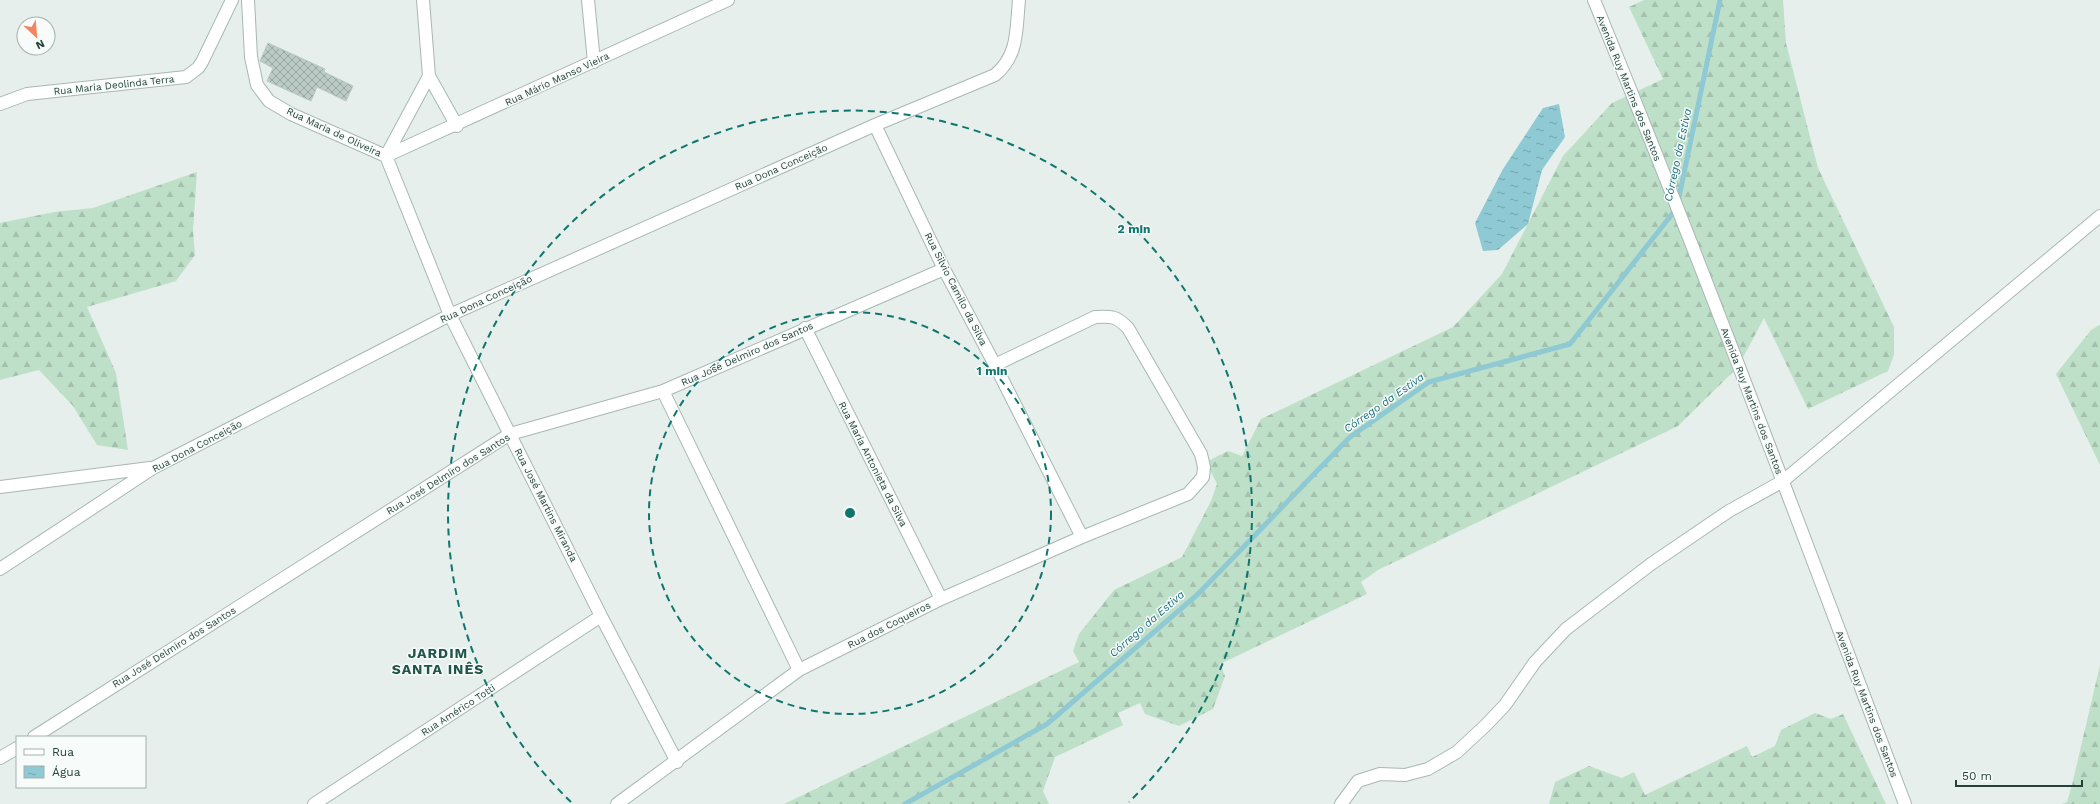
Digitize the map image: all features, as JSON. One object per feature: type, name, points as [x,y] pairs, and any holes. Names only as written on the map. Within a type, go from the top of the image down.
[{"type":"street","name":"Rua Maria Deolinda Terra","points":[[0,104],[27,94],[186,77],[198,68],[202,62],[232,0]]},
{"type":"street","name":"Rua Maria de Oliveira","points":[[248,0],[250,57],[257,85],[269,101],[291,114],[386,156]]},
{"type":"street","points":[[423,0],[429,76],[457,126]]},
{"type":"street","points":[[588,0],[594,62]]},
{"type":"street","name":"Rua Mário Manso Vieira","points":[[386,156],[457,126],[728,0]]},
{"type":"street","name":"Rua Dona Conceição","points":[[0,569],[153,468],[450,314],[875,125],[995,75],[1006,66],[1011,56],[1015,41],[1018,0]]},
{"type":"street","name":"Avenida Ruy Martins dos Santos","points":[[1594,0],[1638,106],[1783,481],[1905,804]]},
{"type":"street","points":[[386,156],[429,76]]},
{"type":"street","name":"Rua Silvio Camilo da Silva","points":[[875,125],[944,269],[995,364],[1082,537]]},
{"type":"street","name":"Rua José Martins Miranda","points":[[386,156],[450,314],[601,616],[677,762]]},
{"type":"street","points":[[1341,804],[1358,781],[1380,774],[1405,775],[1428,769],[1457,752],[1505,705],[1535,662],[1566,629],[1652,564],[1729,511],[1783,481],[2100,216]]},
{"type":"street","name":"Rua José Delmiro dos Santos","points":[[36,736],[510,434],[663,391],[805,328],[944,269]]},
{"type":"street","name":"Rua dos Coqueiros","points":[[618,804],[677,762],[799,670],[941,599],[1082,537],[1188,494],[1203,477],[1204,467],[1201,454],[1128,328],[1118,319],[1110,316],[1095,317],[995,364]]},
{"type":"street","name":"Rua Maria Antonieta da Silva","points":[[805,328],[941,599]]},
{"type":"street","points":[[663,391],[799,670]]},
{"type":"street","points":[[0,487],[153,468]]},
{"type":"street","name":"Rua Américo Totti","points":[[314,804],[601,616]]},
{"type":"street","points":[[0,758],[16,749]]},
{"type":"green space","points":[[1644,0],[1783,0],[1786,43],[1818,168],[1894,327],[1894,355],[1888,371],[1808,409],[1764,318],[1738,367],[1678,426],[1378,570],[1361,582],[1367,594],[1220,664],[1225,676],[1213,709],[1179,726],[1145,714],[1140,703],[1118,713],[1123,725],[1055,757],[1043,791],[1049,804],[784,804],[1079,662],[1073,651],[1079,634],[1114,590],[1182,557],[1211,501],[1217,484],[1206,462],[1228,451],[1242,456],[1261,419],[1453,327],[1502,274],[1563,156],[1612,103],[1663,79],[1629,7]]},
{"type":"green space","points":[[197,172],[193,230],[195,255],[176,281],[87,307],[116,373],[128,450],[97,445],[73,406],[39,370],[0,380],[0,223],[54,212],[93,208]]},
{"type":"green space","points":[[2100,325],[2100,465],[2056,374],[2091,330]]},
{"type":"green space","points":[[2100,665],[2100,804],[2062,804],[2067,802],[2072,785]]},
{"type":"green space","points":[[1815,713],[1831,719],[1843,714],[1886,804],[1549,804],[1555,782],[1589,766],[1622,778],[1634,772],[1645,795],[1747,746],[1752,757],[1775,746],[1781,730]]},
{"type":"water","points":[[1559,104],[1565,137],[1542,170],[1528,224],[1498,250],[1483,251],[1475,223],[1503,169],[1543,108]]},
{"type":"building","points":[[268,43],[325,69],[324,72],[353,86],[346,101],[317,87],[311,101],[267,81],[273,68],[260,61]]},
{"type":"waterway","name":"Córrego da Estiva","points":[[1678,202],[1720,0]]},
{"type":"waterway","name":"Córrego da Estiva","points":[[905,804],[1047,724],[1197,595],[1350,437],[1429,382],[1570,344],[1676,209]]},
{"type":"district","name":"JARDIM SANTA INÊS","points":[[438,662]]}]
